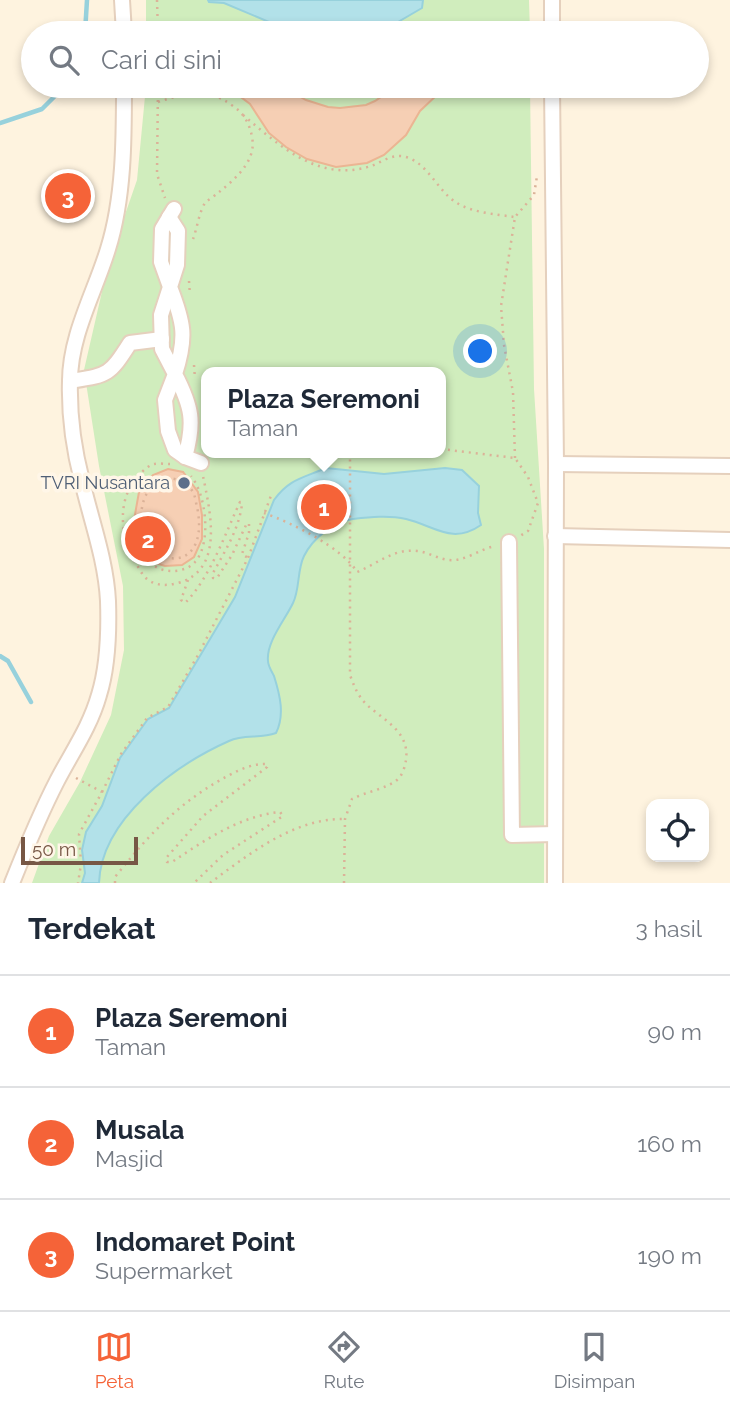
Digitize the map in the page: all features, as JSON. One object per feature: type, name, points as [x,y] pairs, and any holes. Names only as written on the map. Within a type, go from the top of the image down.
[{"type":"street","points":[[122,0],[123,21]]},
{"type":"street","points":[[552,0],[552,21]]},
{"type":"street","points":[[12,883],[32,834],[83,737],[100,694],[107,651],[108,598],[97,537],[81,478],[69,381],[74,352],[91,292],[108,248],[121,164],[124,98]]},
{"type":"street","points":[[552,98],[556,464],[555,883]]},
{"type":"street","points":[[172,213],[178,232],[177,265],[161,315],[162,349],[188,400],[192,433],[181,464]]},
{"type":"street","points":[[170,287],[181,316],[183,348],[165,400],[168,431],[181,464]]},
{"type":"street","points":[[69,381],[102,376],[115,367],[130,343],[162,339]]},
{"type":"street","points":[[181,464],[201,463]]},
{"type":"street","points":[[556,464],[730,466]]},
{"type":"street","points":[[555,536],[730,540]]},
{"type":"street","points":[[509,542],[512,835],[555,834]]},
{"type":"path","points":[[158,0],[158,21]]},
{"type":"path","points":[[158,102],[171,98]]},
{"type":"path","points":[[217,98],[233,105],[279,145],[308,163],[324,169],[344,171],[371,166],[389,157],[405,156],[420,164],[437,185],[457,203],[484,212],[515,217]]},
{"type":"path","points":[[191,247],[206,203],[250,160],[254,147],[251,130],[243,115]]},
{"type":"path","points":[[265,513],[334,550],[352,564],[357,572],[404,550],[419,551],[450,561],[464,558],[481,549],[509,542],[528,531],[538,503],[528,477],[515,458],[513,392],[501,306],[515,217],[534,195],[538,169]]},
{"type":"path","points":[[446,450],[515,458]]},
{"type":"path","points":[[344,883],[345,820],[352,799],[398,779],[404,768],[407,752],[398,732],[356,691],[351,676],[350,458]]},
{"type":"path","points":[[201,463],[212,519],[211,542],[204,563],[188,580],[181,600],[185,603],[194,594],[218,551],[240,502],[241,516],[213,578],[217,578],[223,571],[247,523],[249,533],[242,554],[247,558]]},
{"type":"path","points":[[146,548],[161,558],[173,559],[185,556],[194,548],[198,539],[199,516],[193,492],[178,479],[163,479],[153,484],[145,498],[141,530],[149,559],[155,566],[182,571],[199,556],[205,534],[203,505],[200,490],[181,464],[154,464],[143,470],[134,480],[125,495],[124,532],[130,554],[145,578],[156,585],[188,580]]},
{"type":"path","points":[[78,883],[81,864],[79,834],[121,754],[147,718],[168,707],[198,654],[247,558],[272,493]]},
{"type":"path","points":[[115,883],[115,877],[140,845],[176,809],[231,774],[258,763],[267,764],[267,767],[229,793],[203,816],[167,857],[167,862],[172,862],[209,837],[237,824],[271,813],[280,812],[283,816],[223,855],[194,883]]},
{"type":"path","points":[[63,771],[102,792]]},
{"type":"path","points":[[210,883],[291,830],[331,819],[345,820]]},
{"type":"green space","points":[[146,0],[529,0],[530,21],[146,21]]},
{"type":"green space","points":[[145,98],[530,98],[534,389],[544,549],[544,883],[32,883],[49,836],[80,782],[111,715],[124,650],[123,586],[99,466],[84,370],[109,261],[137,180]]},
{"type":"water","points":[[208,0],[423,0],[422,8],[400,21],[267,21],[224,3]]},
{"type":"water","points":[[326,468],[384,474],[445,468],[462,470],[479,486],[478,513],[481,525],[471,531],[452,534],[406,519],[373,517],[346,521],[331,527],[318,537],[304,556],[295,598],[268,654],[281,705],[276,733],[229,741],[186,764],[165,780],[144,797],[113,837],[103,860],[99,883],[82,883],[85,873],[82,850],[86,832],[102,806],[120,758],[148,719],[169,708],[235,597],[274,500],[291,483]]},
{"type":"building","points":[[242,98],[302,98],[328,107],[340,108],[366,105],[379,98],[434,98],[420,111],[406,135],[384,155],[367,163],[336,167],[307,159],[286,147],[269,133],[250,104]]},
{"type":"building","points":[[168,469],[183,472],[198,492],[202,539],[194,557],[182,565],[165,566],[152,562],[139,544],[134,520],[139,492],[153,475]]},
{"type":"waterway","points":[[86,21],[87,0]]},
{"type":"waterway","points":[[0,123],[42,109],[53,98]]},
{"type":"waterway","points":[[0,656],[8,661],[31,702]]},
{"type":"place","name":"Indomaret Point","points":[[68,196]]},
{"type":"place","name":"TVRI Nusantara","points":[[184,483]]},
{"type":"place","name":"Plaza Seremoni","points":[[324,507]]},
{"type":"place","name":"Musala","points":[[148,539]]}]
